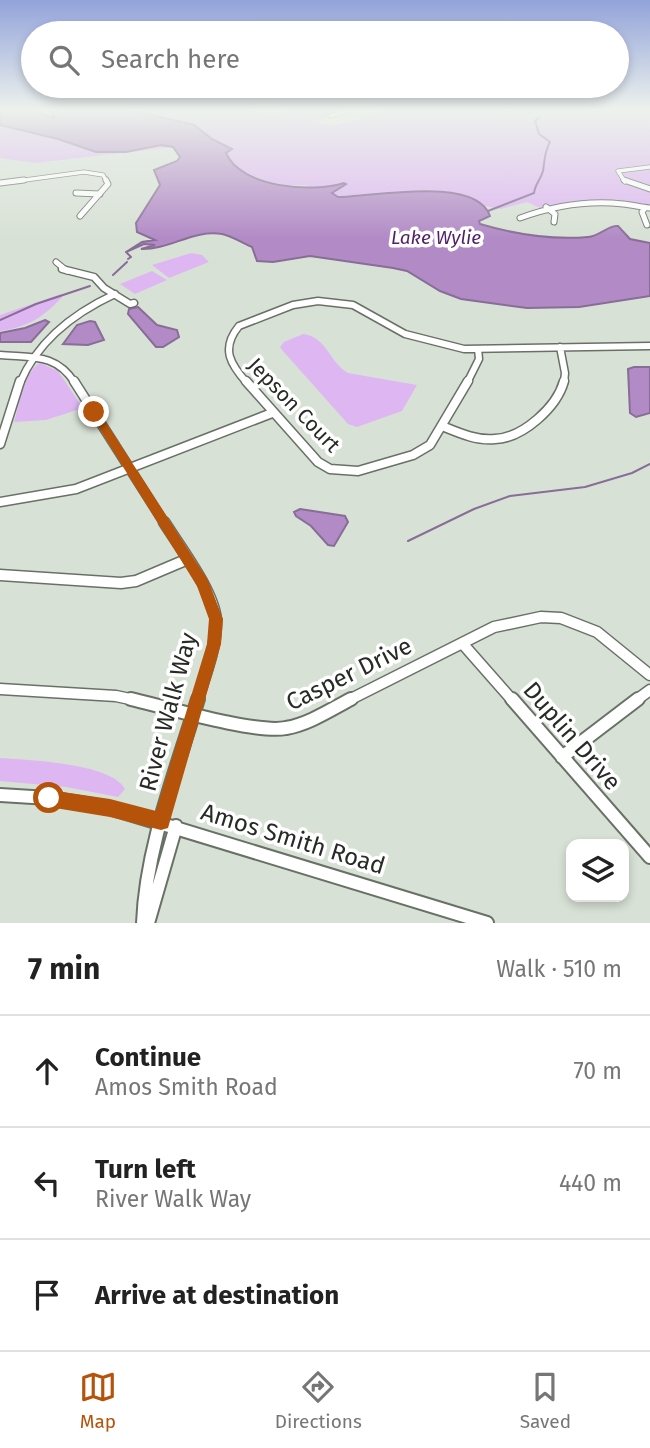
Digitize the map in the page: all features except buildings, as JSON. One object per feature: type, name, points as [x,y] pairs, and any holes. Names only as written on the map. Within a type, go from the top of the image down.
[{"type":"street","points":[[650,167],[618,172],[625,182],[650,189]]},
{"type":"street","points":[[0,183],[94,172],[103,175],[108,180],[100,194],[80,216]]},
{"type":"street","points":[[76,193],[100,194]]},
{"type":"street","points":[[520,218],[546,207],[615,204],[647,208]]},
{"type":"street","points":[[546,207],[555,214],[554,222]]},
{"type":"street","points":[[647,208],[642,212],[647,225]]},
{"type":"street","points":[[56,262],[63,270],[94,277],[113,293],[130,304],[134,303]]},
{"type":"street","points":[[0,444],[24,372],[35,357],[61,327],[82,310],[113,293]]},
{"type":"street","name":"Jepson Court","points":[[478,349],[478,359],[430,445],[413,455],[358,471],[342,471],[318,462],[231,365],[229,349],[233,333],[239,327],[293,305],[318,301],[345,303],[364,310],[405,334],[464,349],[650,346]]},
{"type":"street","points":[[442,426],[480,438],[501,439],[522,428],[554,406],[561,393],[566,368],[560,347]]},
{"type":"street","name":"River Walk Way","points":[[0,355],[35,357],[55,362],[66,369],[188,559],[203,584],[216,619],[214,644],[161,821],[144,894],[145,923]]},
{"type":"street","points":[[0,502],[76,489],[272,412]]},
{"type":"street","points":[[0,575],[121,583],[136,581],[188,559]]},
{"type":"street","name":"Casper Drive","points":[[0,689],[116,696],[260,729],[292,727],[515,619],[560,616],[577,621],[608,638],[650,675]]},
{"type":"street","name":"Duplin Drive","points":[[462,643],[650,857]]},
{"type":"street","points":[[562,757],[650,690]]},
{"type":"street","name":"Amos Smith Road","points":[[0,795],[84,803],[161,821],[487,923]]},
{"type":"street","name":"River Walk Way","points":[[145,923],[176,826]]},
{"type":"shaded area","points":[[0,153],[121,153],[35,163],[0,158]]},
{"type":"shaded area","points":[[226,153],[650,153],[650,207],[566,204],[540,208],[527,202],[501,209],[485,206],[449,192],[334,196],[332,193],[346,184],[313,189],[306,185],[291,186],[266,181],[244,172],[228,160]]},
{"type":"shaded area","points":[[191,253],[202,255],[209,262],[169,278],[152,265]]},
{"type":"shaded area","points":[[152,271],[167,280],[135,294],[120,284]]},
{"type":"shaded area","points":[[61,294],[63,296],[56,303],[35,320],[0,331],[0,315]]},
{"type":"shaded area","points":[[303,334],[311,336],[323,345],[336,363],[348,373],[417,385],[402,411],[357,427],[348,424],[280,347],[284,342]]},
{"type":"shaded area","points":[[40,363],[58,371],[83,408],[46,420],[14,422],[26,381],[34,367]]},
{"type":"shaded area","points":[[0,758],[87,768],[117,780],[125,789],[118,797],[66,787],[0,781]]},
{"type":"water","name":"Lake Wylie","points":[[177,153],[226,153],[234,165],[246,174],[279,185],[315,187],[346,184],[332,193],[338,197],[421,191],[465,196],[481,203],[490,216],[479,221],[480,224],[506,231],[548,237],[588,237],[618,226],[630,239],[650,243],[650,296],[579,307],[527,308],[461,299],[440,291],[407,271],[393,268],[310,256],[273,262],[257,261],[252,247],[230,236],[212,233],[141,249],[155,245],[144,244],[126,252],[142,242],[155,240],[137,232],[136,223],[160,185],[154,170],[177,161],[180,157]]},
{"type":"water","points":[[138,307],[157,325],[177,330],[179,337],[163,347],[156,347],[128,314],[129,309]]},
{"type":"water","points":[[45,320],[49,322],[31,342],[0,342],[0,333],[25,328]]},
{"type":"water","points":[[95,322],[104,340],[88,345],[63,344],[77,325]]},
{"type":"water","points":[[650,367],[650,413],[636,417],[630,413],[628,369]]},
{"type":"water","points":[[300,509],[345,516],[348,522],[334,546],[328,545],[311,526],[296,516],[294,512]]},
{"type":"waterway","points":[[488,211],[534,193],[543,171],[546,153]]},
{"type":"waterway","points":[[126,252],[131,257],[128,259]]},
{"type":"waterway","points":[[113,275],[127,262]]},
{"type":"waterway","points":[[0,320],[36,304],[90,286]]},
{"type":"waterway","points":[[408,541],[474,509],[510,496],[585,487],[632,473],[650,464]]},
{"type":"route","points":[[49,798],[110,808],[161,821],[214,644],[216,619],[203,584],[94,412]]}]
